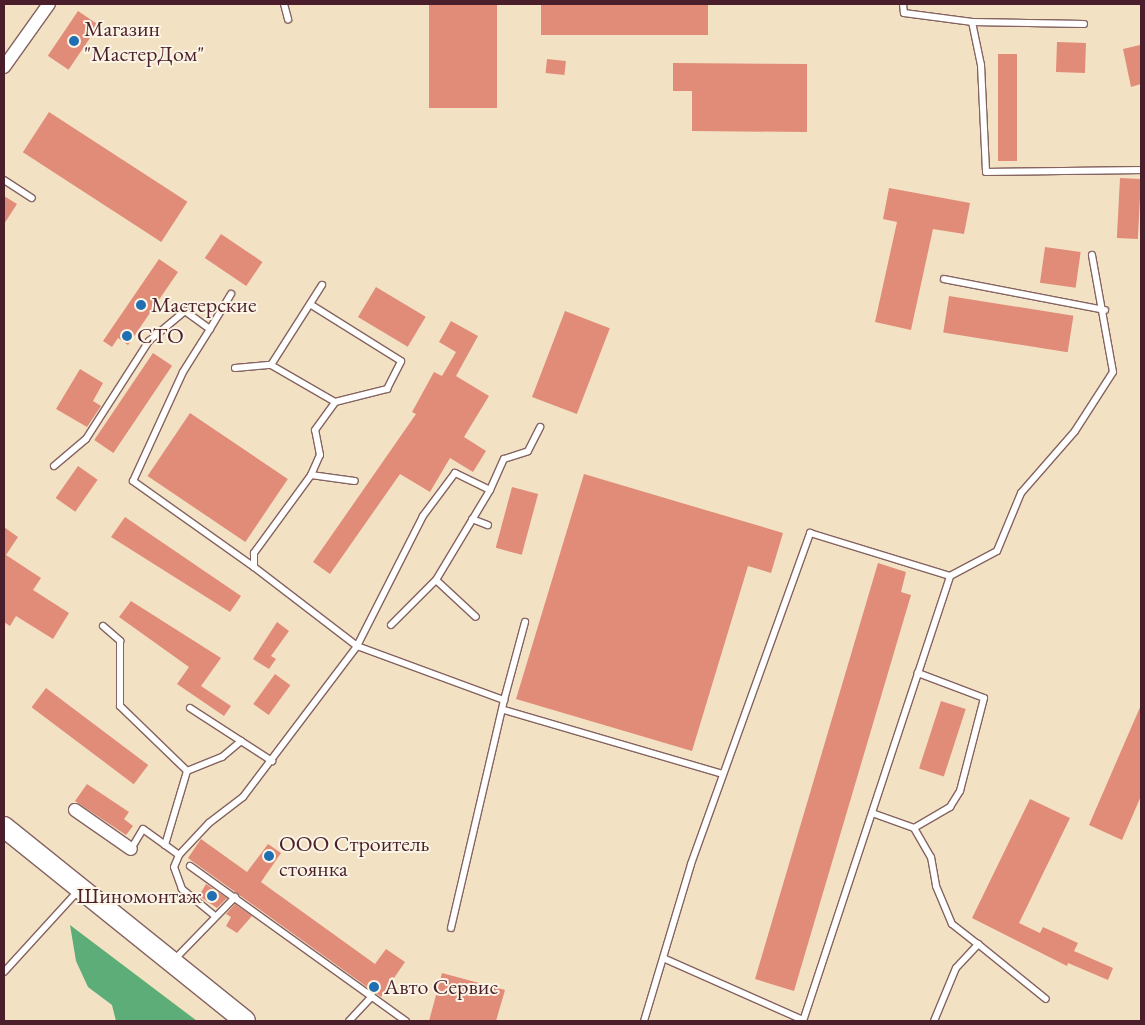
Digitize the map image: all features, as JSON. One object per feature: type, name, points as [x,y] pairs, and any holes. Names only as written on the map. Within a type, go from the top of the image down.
[{"type":"main road","points":[[4,826],[82,887],[238,1015],[257,1021]]},
{"type":"street","points":[[4,67],[49,4]]},
{"type":"street","points":[[75,810],[131,850]]},
{"type":"lane","points":[[284,4],[288,19]]},
{"type":"lane","points":[[903,4],[904,13],[972,22],[1084,24]]},
{"type":"lane","points":[[972,22],[982,65],[986,172],[1141,170]]},
{"type":"lane","points":[[4,180],[32,198]]},
{"type":"lane","points":[[664,958],[803,1021],[950,576],[997,551],[1021,493],[1075,431],[1113,372],[1105,310],[1092,255]]},
{"type":"lane","points":[[944,279],[1105,310]]},
{"type":"lane","points":[[271,365],[313,306],[322,285]]},
{"type":"lane","points":[[231,294],[183,372],[134,481],[254,567],[358,646],[504,700]]},
{"type":"lane","points":[[254,567],[254,553],[311,475],[320,455],[315,430],[335,402],[388,389],[401,361],[313,306]]},
{"type":"lane","points":[[54,466],[86,439],[149,342],[185,311],[210,329]]},
{"type":"lane","points":[[235,368],[271,365],[335,402]]},
{"type":"lane","points":[[392,625],[436,580],[490,490],[504,460],[528,451],[540,427]]},
{"type":"lane","points":[[215,916],[182,889],[174,867],[179,855],[209,823],[243,797],[358,646],[423,516],[455,473],[490,490]]},
{"type":"lane","points":[[311,475],[355,481]]},
{"type":"lane","points":[[472,520],[488,525]]},
{"type":"lane","points":[[644,1021],[723,774],[810,533],[950,576]]},
{"type":"lane","points":[[436,580],[476,617]]},
{"type":"lane","points":[[451,928],[504,710],[504,700],[525,622]]},
{"type":"lane","points":[[104,626],[120,641],[120,706],[187,771]]},
{"type":"lane","points":[[914,828],[950,807],[960,791],[984,698],[918,672]]},
{"type":"lane","points":[[190,708],[272,761]]},
{"type":"lane","points":[[504,710],[723,774]]},
{"type":"lane","points":[[187,771],[222,757],[241,741]]},
{"type":"lane","points":[[165,845],[187,771]]},
{"type":"lane","points":[[872,813],[914,828],[931,857],[936,886],[952,924],[1046,1000]]},
{"type":"lane","points":[[131,850],[143,830],[179,855]]},
{"type":"lane","points":[[190,866],[406,1021]]},
{"type":"lane","points":[[4,972],[82,887]]},
{"type":"lane","points":[[172,962],[235,897]]},
{"type":"lane","points":[[934,1021],[956,968],[978,944]]},
{"type":"lane","points":[[349,1021],[372,996]]},
{"type":"green space","points":[[70,925],[197,1021],[116,1021],[112,1005],[88,987],[76,961]]},
{"type":"building","points":[[429,4],[497,4],[497,108],[429,108]]},
{"type":"building","points":[[541,4],[708,4],[708,35],[541,35]]},
{"type":"building","name":"Магазин \"МастерДом\"","points":[[78,11],[99,25],[69,70],[48,56]]},
{"type":"building","points":[[1057,42],[1086,43],[1085,73],[1056,72]]},
{"type":"building","points":[[1140,45],[1141,84],[1131,87],[1123,49]]},
{"type":"building","points":[[998,54],[1017,54],[1017,161],[998,161]]},
{"type":"building","points":[[547,59],[566,61],[564,75],[546,73]]},
{"type":"building","points":[[673,63],[807,64],[807,132],[692,131],[692,91],[673,91]]},
{"type":"building","points":[[49,112],[187,202],[161,242],[23,152]]},
{"type":"building","points":[[1120,178],[1141,179],[1138,239],[1117,238]]},
{"type":"building","points":[[889,188],[970,203],[964,234],[933,229],[911,330],[875,322],[897,222],[883,219]]},
{"type":"building","points":[[4,196],[17,204],[4,224]]},
{"type":"building","points":[[221,234],[262,262],[246,286],[205,258]]},
{"type":"building","points":[[1045,247],[1081,252],[1076,288],[1040,283]]},
{"type":"building","name":"Мастерские","points":[[159,259],[178,272],[128,345],[118,338],[112,347],[103,341]]},
{"type":"building","points":[[376,287],[426,317],[408,347],[358,317]]},
{"type":"building","points":[[949,296],[1073,316],[1068,352],[943,333]]},
{"type":"building","points":[[565,311],[610,328],[577,414],[532,397]]},
{"type":"building","points":[[451,321],[478,336],[456,376],[489,396],[464,437],[486,451],[473,472],[450,458],[430,492],[400,474],[330,574],[313,562],[416,414],[412,412],[434,372],[442,376],[456,352],[439,342]]},
{"type":"building","points":[[153,353],[172,366],[113,453],[94,440]]},
{"type":"building","points":[[80,369],[103,383],[93,401],[101,406],[87,427],[56,409]]},
{"type":"building","points":[[190,413],[288,479],[245,542],[148,476]]},
{"type":"building","points":[[78,466],[98,480],[75,512],[56,498]]},
{"type":"building","points":[[584,474],[783,533],[771,573],[748,566],[692,751],[516,699]]},
{"type":"building","points":[[512,487],[538,494],[522,555],[496,548]]},
{"type":"building","points":[[125,517],[241,596],[230,612],[111,537]]},
{"type":"building","points":[[4,527],[18,537],[6,555],[41,578],[33,590],[69,613],[53,639],[16,616],[10,626],[4,622]]},
{"type":"building","points":[[878,563],[906,572],[901,592],[911,595],[794,991],[755,979]]},
{"type":"building","points":[[131,601],[221,658],[201,686],[231,706],[224,716],[177,684],[189,667],[119,617]]},
{"type":"building","points":[[277,622],[289,631],[271,656],[276,659],[269,669],[253,659]]},
{"type":"building","points":[[275,674],[290,685],[269,715],[253,704]]},
{"type":"building","points":[[46,688],[148,765],[134,784],[32,707]]},
{"type":"building","points":[[941,701],[966,709],[944,777],[919,769]]},
{"type":"building","points":[[1141,705],[1141,796],[1122,840],[1089,825]]},
{"type":"building","points":[[87,784],[129,812],[124,819],[133,826],[126,835],[75,801]]},
{"type":"building","points":[[1030,799],[1070,818],[1019,923],[1040,933],[1043,927],[1078,943],[1074,951],[1113,968],[1108,980],[1068,963],[1067,966],[972,918]]},
{"type":"building","points":[[201,839],[247,872],[268,844],[281,853],[261,882],[375,964],[386,949],[405,962],[381,997],[188,858]]},
{"type":"building","name":"Шиномонтаж","points":[[206,884],[227,898],[217,908],[199,896]]},
{"type":"building","points":[[235,904],[252,916],[237,933],[226,926],[231,917],[226,914]]},
{"type":"building","points":[[442,973],[505,990],[496,1021],[429,1021]]},
{"type":"place","name":"Магазин \"МастерДом\"","points":[[74,41]]},
{"type":"place","name":"Мастерские","points":[[141,305]]},
{"type":"place","name":"СТО","points":[[127,336]]},
{"type":"place","name":"ООО Строитель стоянка","points":[[269,856]]},
{"type":"place","name":"Шиномонтаж","points":[[212,896]]},
{"type":"place","name":"Авто Сервис","points":[[374,987]]}]
